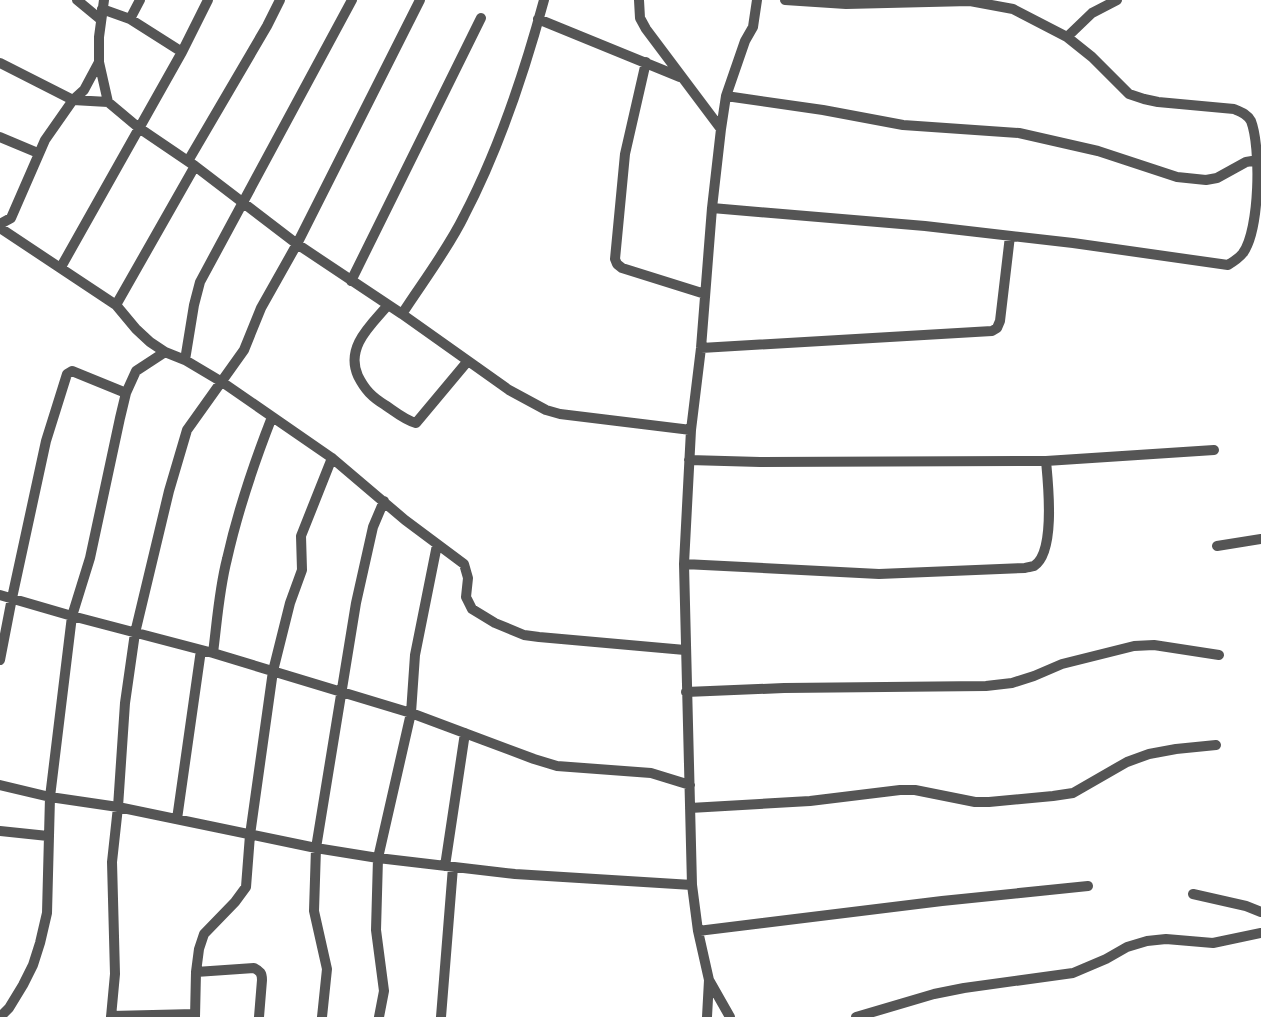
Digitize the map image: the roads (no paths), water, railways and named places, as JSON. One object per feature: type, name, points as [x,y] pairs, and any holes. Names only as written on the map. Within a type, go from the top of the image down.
[{"type":"street","points":[[76,0],[130,19],[182,52]]},
{"type":"street","points":[[130,19],[140,0]]},
{"type":"street","points":[[61,267],[182,52],[208,0]]},
{"type":"street","points":[[116,305],[280,0]]},
{"type":"street","points":[[186,360],[194,305],[200,282],[352,0]]},
{"type":"street","points":[[332,458],[301,536],[302,570],[290,603],[273,671],[250,835],[246,887],[236,902],[204,934],[199,949],[196,972],[195,1015],[111,1016],[115,974],[112,862],[118,807],[125,703],[135,633],[169,491],[187,430],[244,350],[261,308],[297,244],[420,0]]},
{"type":"street","points":[[402,314],[464,218],[502,130],[544,0]]},
{"type":"street","points":[[639,0],[640,18],[680,77],[721,129]]},
{"type":"street","points":[[707,1017],[709,980],[698,931],[692,885],[684,564],[689,460],[691,430],[701,348],[712,208],[721,129],[726,96],[745,41],[753,27],[757,0]]},
{"type":"street","points":[[712,208],[925,226],[1228,264],[1243,253],[1256,216],[1258,199],[1258,160],[1253,126],[1245,113],[1234,109],[1144,100],[1129,94],[1092,57],[1067,37],[1013,9],[970,1],[846,4],[785,0]]},
{"type":"street","points":[[1067,37],[1092,13],[1117,0]]},
{"type":"street","points":[[102,9],[99,62],[108,102]]},
{"type":"street","points":[[351,281],[481,18]]},
{"type":"street","points":[[538,19],[680,77]]},
{"type":"street","points":[[0,224],[11,218],[38,153],[53,127],[73,100],[84,90],[99,62]]},
{"type":"street","points":[[646,62],[625,154],[615,259],[617,264],[622,268],[705,294]]},
{"type":"street","points":[[0,63],[73,100],[108,102],[139,128],[244,202],[297,244],[402,314],[467,362],[509,390],[546,410],[560,414],[691,430]]},
{"type":"street","points":[[726,96],[823,110],[903,125],[1019,133],[1098,151],[1184,178],[1206,180],[1217,178],[1246,162],[1258,160]]},
{"type":"street","points":[[0,137],[38,153]]},
{"type":"street","points":[[0,228],[61,267],[116,305],[136,329],[150,342],[165,352],[186,360],[222,382],[332,458],[437,545],[464,564],[468,578],[466,597],[472,609],[495,623],[524,634],[540,637],[685,650]]},
{"type":"street","points":[[701,348],[992,331],[997,328],[1000,321],[1010,236]]},
{"type":"street","points":[[388,305],[367,329],[354,352],[357,372],[364,388],[372,397],[416,423],[467,362]]},
{"type":"street","points":[[0,1017],[9,1008],[23,985],[40,943],[47,913],[50,796],[72,616],[90,558],[114,441],[126,393],[136,371],[165,352]]},
{"type":"street","points":[[0,660],[46,441],[67,374],[72,371],[126,393]]},
{"type":"street","points":[[213,653],[223,580],[234,530],[250,473],[272,417]]},
{"type":"street","points":[[689,460],[760,462],[1046,461],[1214,450]]},
{"type":"street","points":[[684,564],[879,574],[1025,568],[1034,566],[1039,559],[1050,519],[1046,461]]},
{"type":"street","points":[[322,1017],[327,970],[314,911],[316,848],[343,692],[356,603],[373,527],[384,501]]},
{"type":"street","points":[[1217,546],[1261,539]]},
{"type":"street","points":[[379,1017],[384,991],[376,930],[378,858],[411,713],[415,655],[437,545]]},
{"type":"street","points":[[0,595],[72,616],[213,653],[343,692],[411,713],[534,759],[557,766],[651,773],[690,785]]},
{"type":"street","points":[[686,692],[784,688],[986,686],[1012,683],[1062,664],[1134,646],[1154,645],[1219,655]]},
{"type":"street","points":[[177,819],[201,650]]},
{"type":"street","points":[[441,1017],[449,866],[465,733]]},
{"type":"street","points":[[690,808],[810,801],[900,790],[915,790],[975,802],[1053,796],[1073,793],[1127,762],[1149,754],[1176,749],[1216,745]]},
{"type":"street","points":[[0,785],[50,796],[118,807],[316,848],[378,858],[515,874],[692,885]]},
{"type":"street","points":[[0,831],[48,836]]},
{"type":"street","points":[[698,931],[942,901],[1088,886]]},
{"type":"street","points":[[1193,894],[1246,906],[1261,912]]},
{"type":"street","points":[[856,1017],[934,994],[964,988],[1073,973],[1106,959],[1127,947],[1147,941],[1166,939],[1213,943],[1261,933]]},
{"type":"street","points":[[196,972],[254,968],[258,970],[262,974],[259,1017]]},
{"type":"street","points":[[709,980],[730,1017]]}]
